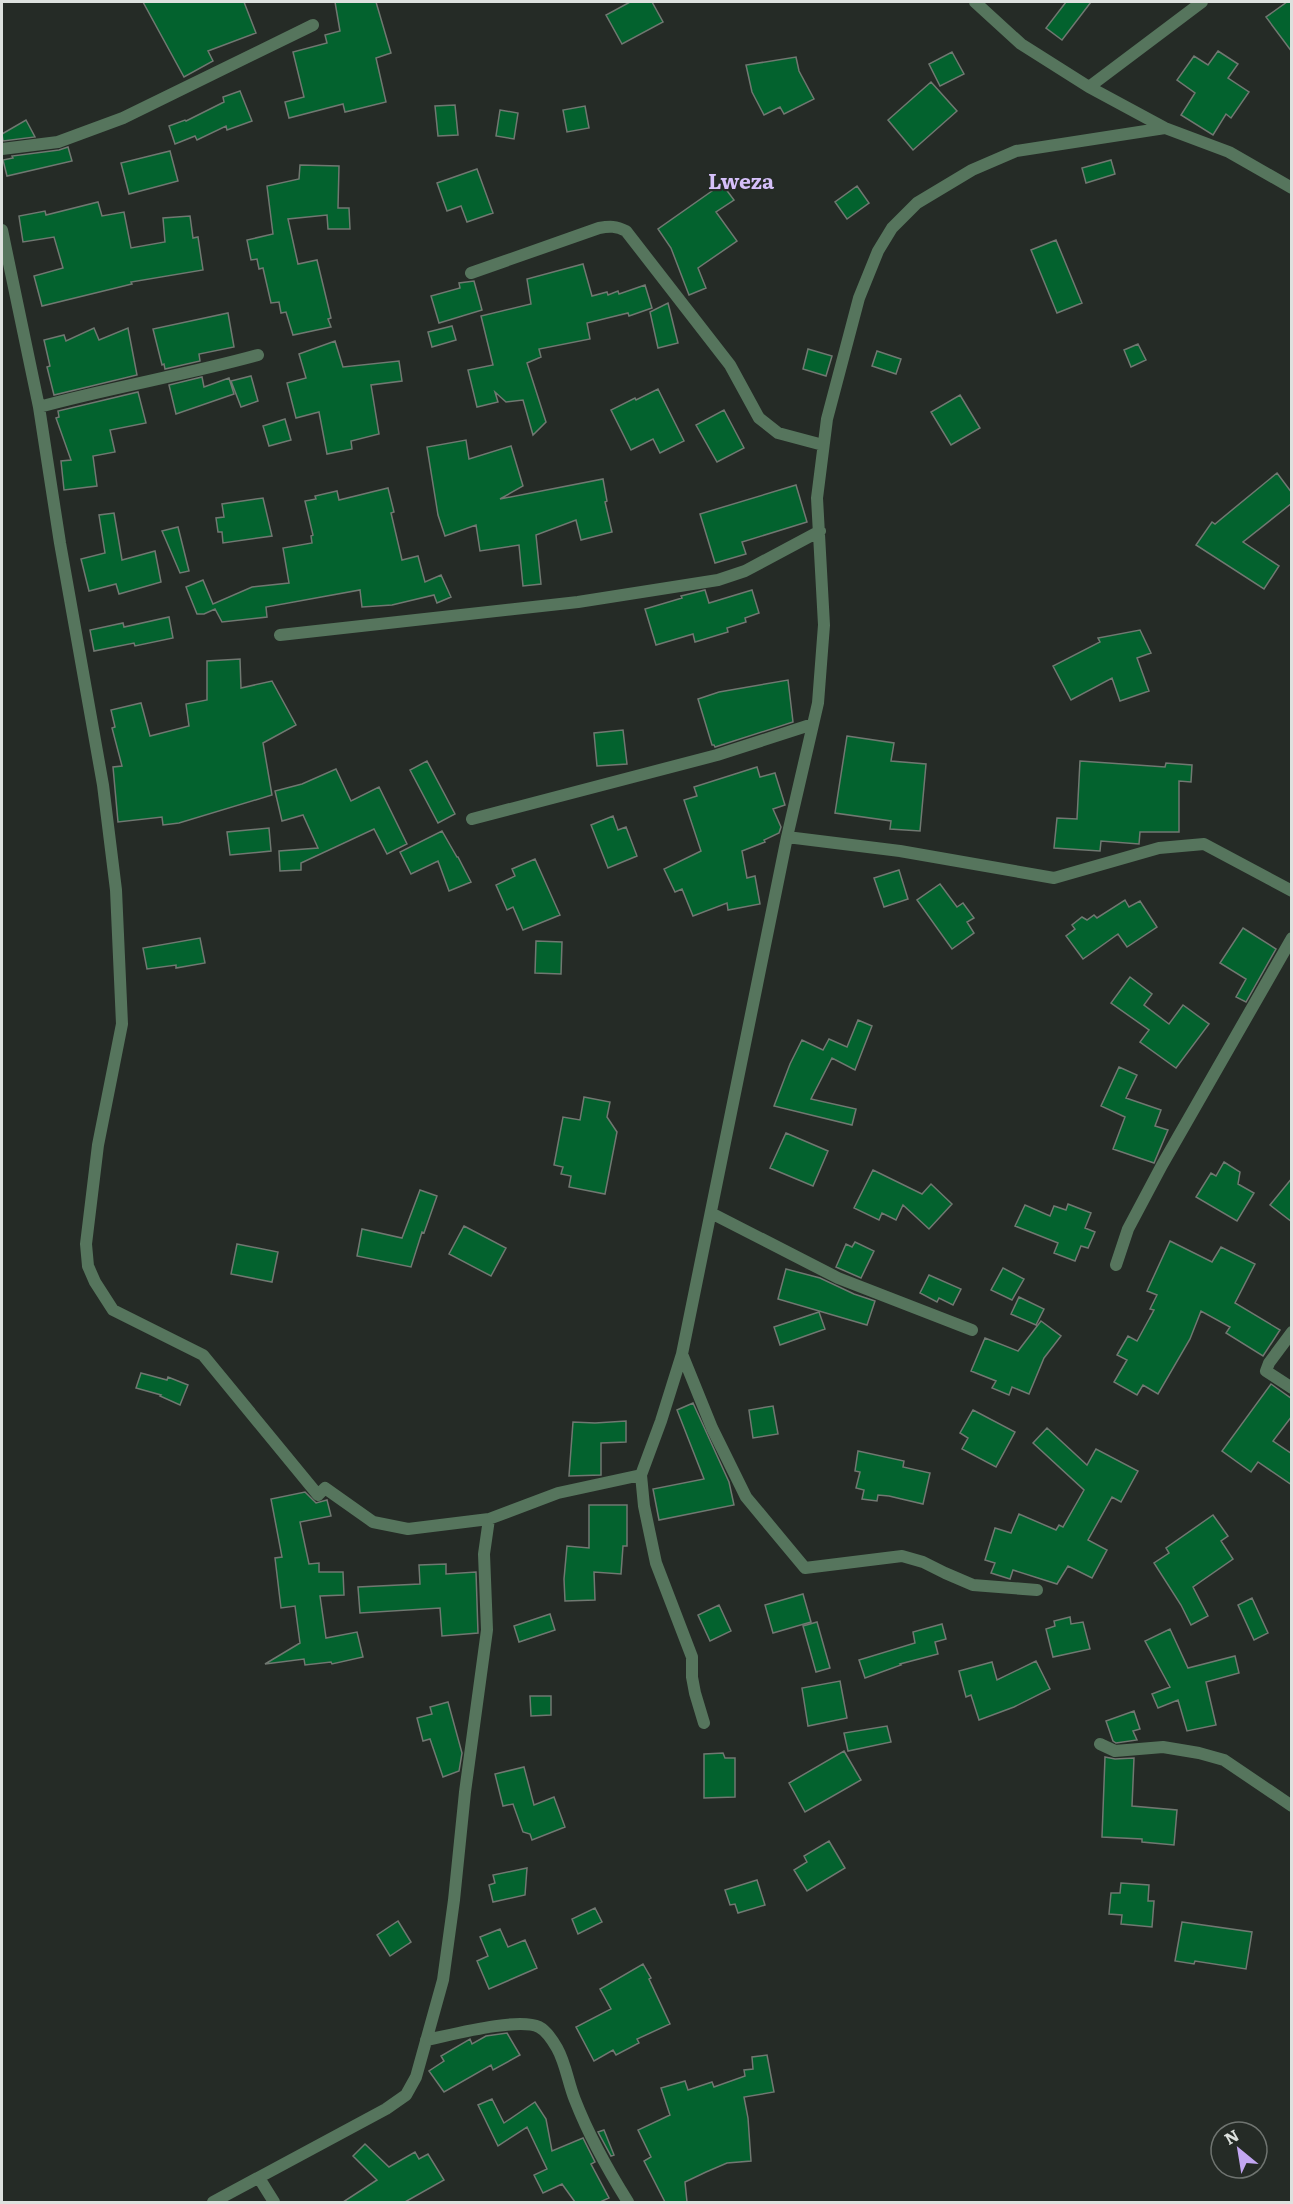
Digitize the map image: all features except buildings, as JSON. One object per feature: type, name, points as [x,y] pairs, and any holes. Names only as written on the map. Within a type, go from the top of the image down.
[{"type":"street","points":[[975,2],[1021,44],[1089,87],[1165,128],[1228,152],[1292,188]]},
{"type":"street","points":[[1089,87],[1202,2]]},
{"type":"street","points":[[2,149],[58,141],[123,118],[313,25]]},
{"type":"street","points":[[704,1723],[694,1693],[692,1657],[656,1563],[644,1506],[641,1475],[682,1354],[787,837],[818,703],[824,625],[817,498],[827,419],[859,298],[878,251],[902,216],[917,203],[972,170],[1016,151],[1165,128]]},
{"type":"street","points":[[471,273],[599,228],[612,225],[618,227],[626,231],[730,365],[759,418],[778,433],[823,445]]},
{"type":"street","points":[[2,230],[39,407],[60,543],[103,785],[116,890],[122,1024],[98,1145],[86,1244],[88,1266],[95,1282],[112,1310],[203,1355],[318,1496],[325,1488],[373,1522],[408,1529],[489,1519],[558,1493],[641,1475]]},
{"type":"street","points":[[39,407],[258,355]]},
{"type":"street","points":[[280,635],[578,602],[718,580],[746,570],[820,531]]},
{"type":"street","points":[[471,819],[706,758],[813,724]]},
{"type":"street","points":[[787,837],[900,850],[1054,878],[1159,848],[1204,844],[1292,891]]},
{"type":"street","points":[[1116,1265],[1128,1229],[1292,938]]},
{"type":"street","points":[[711,1213],[838,1278],[972,1330]]},
{"type":"street","points":[[1292,1332],[1266,1371],[1292,1388]]},
{"type":"street","points":[[682,1354],[712,1428],[746,1497],[805,1568],[902,1556],[924,1562],[973,1585],[1037,1590]]},
{"type":"street","points":[[213,2202],[387,2109],[406,2094],[416,2077],[443,1980],[454,1900],[465,1792],[488,1630],[484,1554],[489,1519]]},
{"type":"street","points":[[1100,1744],[1115,1751],[1163,1747],[1224,1760],[1292,1806]]},
{"type":"street","points":[[426,2040],[503,2025],[526,2024],[539,2027],[546,2032],[558,2050],[575,2100],[608,2171],[628,2202]]},
{"type":"street","points":[[259,2178],[274,2202]]},
{"type":"district","name":"Lweza","points":[[741,179]]}]
